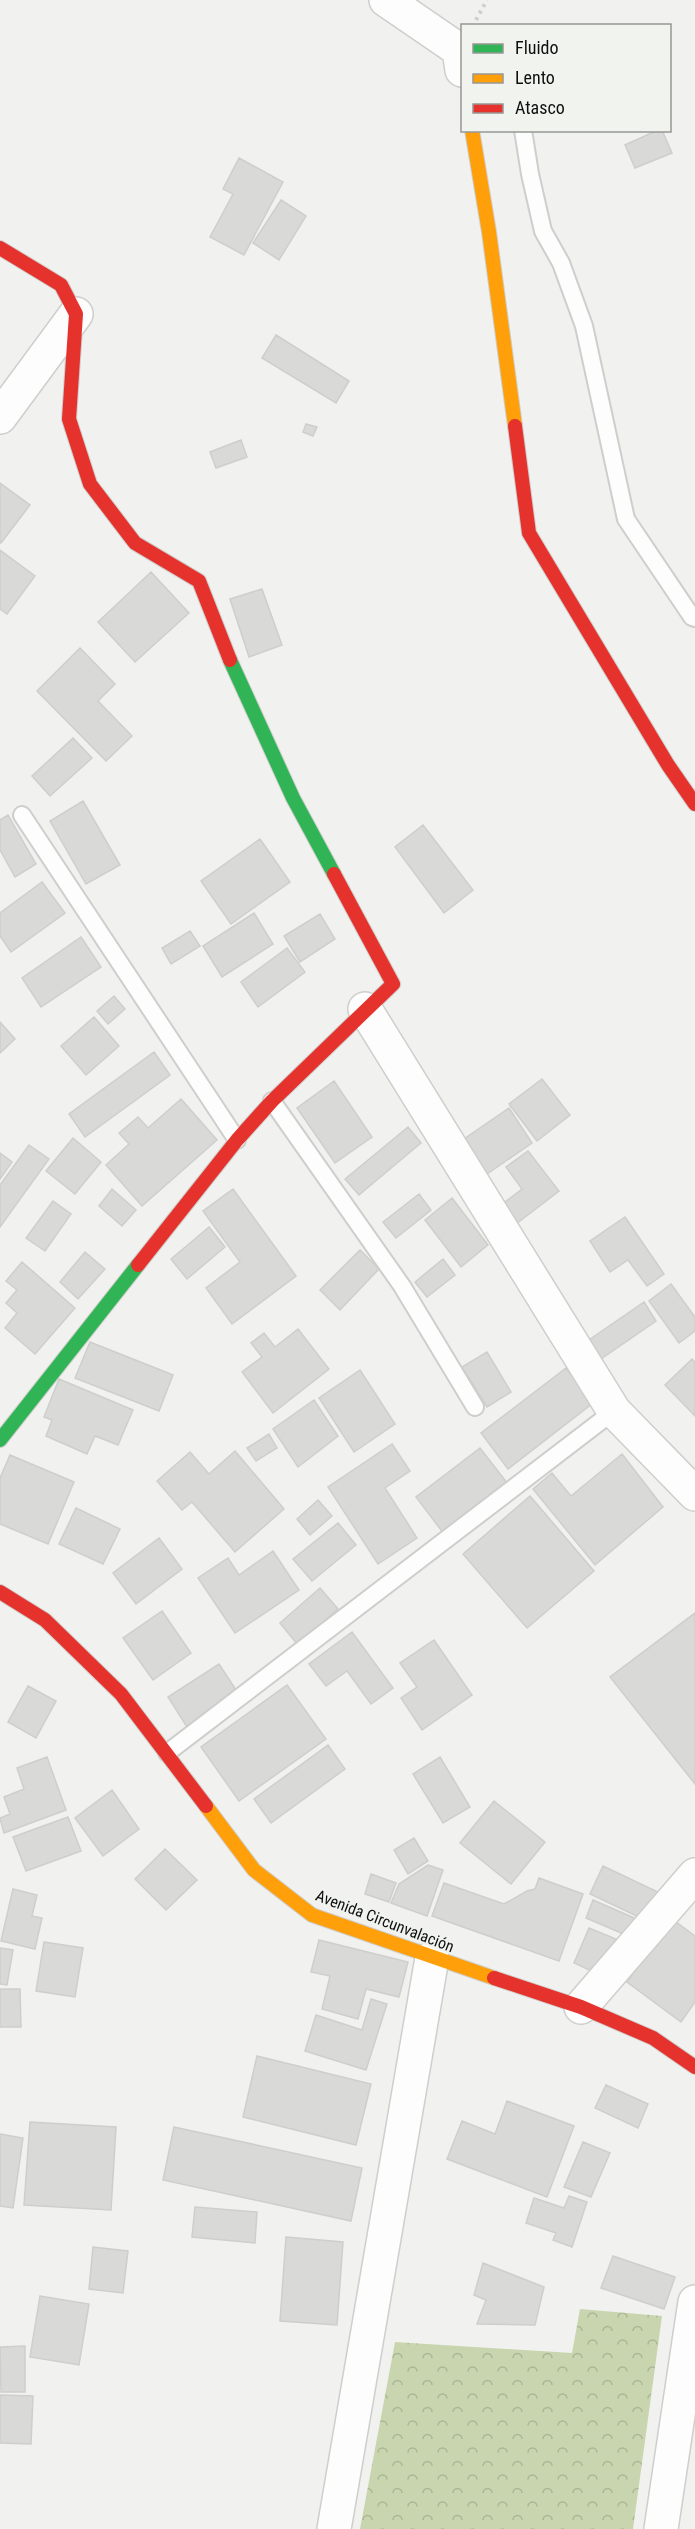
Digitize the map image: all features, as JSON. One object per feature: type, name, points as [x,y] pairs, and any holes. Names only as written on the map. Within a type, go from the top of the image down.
[{"type":"street","points":[[386,0],[461,47]]},
{"type":"street","points":[[472,132],[489,232],[529,532],[668,765],[695,804]]},
{"type":"street","points":[[0,248],[61,285],[76,314],[69,419],[90,484],[135,543],[199,581],[242,687],[293,798],[393,984],[272,1101],[237,1140],[0,1440]]},
{"type":"street","points":[[0,417],[76,314]]},
{"type":"street","points":[[365,1009],[614,1411],[695,1494]]},
{"type":"street","name":"Avenida Circunvalación","points":[[0,1592],[45,1620],[121,1694],[168,1753],[254,1870],[312,1915],[432,1958],[581,2007],[653,2038],[695,2067]]},
{"type":"street","points":[[581,2007],[695,1875]]},
{"type":"street","points":[[334,2529],[432,1958]]},
{"type":"street","points":[[661,2529],[695,2302]]},
{"type":"lane","points":[[523,132],[543,231],[561,263],[584,326],[626,519],[692,617],[695,618]]},
{"type":"lane","points":[[22,815],[237,1140]]},
{"type":"lane","points":[[272,1101],[402,1286],[475,1407]]},
{"type":"lane","points":[[168,1753],[614,1411]]},
{"type":"path","points":[[476,24],[487,0]]},
{"type":"green space","points":[[580,2309],[662,2316],[633,2529],[360,2529],[395,2342],[572,2353]]},
{"type":"building","points":[[654,132],[663,132],[672,153],[635,168],[625,145]]},
{"type":"building","points":[[239,158],[283,182],[244,255],[210,237],[233,194],[223,189]]},
{"type":"building","points":[[281,200],[306,216],[279,260],[253,243]]},
{"type":"building","points":[[276,335],[349,381],[336,403],[262,358]]},
{"type":"building","points":[[306,424],[317,427],[313,436],[303,432]]},
{"type":"building","points":[[241,440],[247,457],[216,468],[210,452]]},
{"type":"building","points":[[0,483],[30,505],[1,543],[0,543]]},
{"type":"building","points":[[0,550],[35,576],[7,614],[0,609]]},
{"type":"building","points":[[151,572],[189,613],[135,662],[98,622]]},
{"type":"building","points":[[262,589],[282,645],[249,657],[230,599]]},
{"type":"building","points":[[80,648],[115,684],[98,701],[132,736],[106,761],[37,691]]},
{"type":"building","points":[[73,738],[92,758],[50,796],[32,776]]},
{"type":"building","points":[[83,801],[120,865],[86,884],[50,821]]},
{"type":"building","points":[[8,815],[36,864],[15,877],[0,850],[0,820]]},
{"type":"building","points":[[423,825],[473,890],[444,913],[395,847]]},
{"type":"building","points":[[260,839],[290,882],[231,924],[201,881]]},
{"type":"building","points":[[42,882],[65,913],[11,952],[0,936],[0,913]]},
{"type":"building","points":[[254,913],[273,944],[222,977],[203,946]]},
{"type":"building","points":[[320,914],[335,939],[300,962],[284,936]]},
{"type":"building","points":[[190,931],[200,946],[171,964],[162,948]]},
{"type":"building","points":[[81,937],[101,967],[41,1007],[22,978]]},
{"type":"building","points":[[287,948],[305,972],[258,1007],[241,982]]},
{"type":"building","points":[[114,996],[125,1009],[108,1024],[97,1011]]},
{"type":"building","points":[[94,1017],[119,1046],[86,1075],[61,1046]]},
{"type":"building","points":[[0,1022],[15,1039],[0,1053]]},
{"type":"building","points":[[154,1052],[170,1075],[85,1137],[69,1114]]},
{"type":"building","points":[[542,1079],[570,1115],[537,1141],[509,1104]]},
{"type":"building","points":[[334,1081],[372,1137],[335,1163],[297,1108]]},
{"type":"building","points":[[181,1099],[217,1140],[142,1206],[106,1165],[129,1144],[119,1133],[138,1117],[148,1128]]},
{"type":"building","points":[[509,1108],[532,1143],[487,1174],[464,1139]]},
{"type":"building","points":[[408,1127],[421,1143],[359,1195],[345,1179]]},
{"type":"building","points":[[73,1138],[101,1162],[75,1194],[46,1171]]},
{"type":"building","points":[[29,1145],[49,1159],[0,1227],[0,1185]]},
{"type":"building","points":[[528,1151],[559,1191],[516,1224],[501,1205],[522,1189],[506,1167]]},
{"type":"building","points":[[0,1153],[12,1162],[0,1179]]},
{"type":"building","points":[[112,1189],[136,1210],[122,1226],[99,1206]]},
{"type":"building","points":[[233,1189],[296,1276],[232,1324],[206,1288],[240,1262],[203,1211]]},
{"type":"building","points":[[419,1194],[431,1210],[396,1238],[383,1222]]},
{"type":"building","points":[[452,1198],[488,1245],[461,1267],[425,1220]]},
{"type":"building","points":[[53,1201],[71,1214],[45,1251],[26,1238]]},
{"type":"building","points":[[625,1217],[664,1274],[647,1286],[628,1260],[610,1272],[590,1241]]},
{"type":"building","points":[[209,1227],[225,1247],[187,1279],[171,1259]]},
{"type":"building","points":[[360,1250],[379,1269],[340,1310],[320,1290]]},
{"type":"building","points":[[85,1252],[105,1269],[78,1299],[60,1282]]},
{"type":"building","points":[[443,1259],[455,1275],[427,1297],[415,1282]]},
{"type":"building","points":[[22,1262],[75,1308],[35,1354],[5,1328],[17,1313],[6,1303],[17,1290],[6,1281]]},
{"type":"building","points":[[671,1284],[695,1317],[695,1331],[679,1343],[649,1301]]},
{"type":"building","points":[[644,1302],[656,1321],[601,1359],[589,1340]]},
{"type":"building","points":[[298,1329],[329,1369],[273,1413],[242,1372],[262,1357],[251,1343],[264,1333],[275,1347]]},
{"type":"building","points":[[90,1342],[173,1375],[159,1411],[75,1378]]},
{"type":"building","points":[[487,1352],[511,1392],[487,1407],[462,1367]]},
{"type":"building","points":[[692,1359],[695,1362],[695,1416],[665,1385]]},
{"type":"building","points":[[566,1368],[593,1403],[508,1469],[481,1433]]},
{"type":"building","points":[[360,1370],[395,1424],[354,1452],[319,1398]]},
{"type":"building","points":[[59,1379],[133,1410],[118,1445],[95,1436],[87,1454],[46,1436],[52,1420],[44,1417]]},
{"type":"building","points":[[314,1400],[338,1436],[298,1467],[273,1429]]},
{"type":"building","points":[[269,1434],[277,1448],[256,1461],[247,1448]]},
{"type":"building","points":[[392,1444],[410,1471],[385,1488],[417,1538],[378,1564],[328,1487]]},
{"type":"building","points":[[480,1448],[508,1484],[444,1534],[416,1497]]},
{"type":"building","points":[[235,1451],[284,1509],[235,1552],[192,1502],[182,1510],[157,1481],[190,1452],[209,1474]]},
{"type":"building","points":[[622,1454],[663,1507],[595,1565],[533,1489],[552,1473],[571,1496]]},
{"type":"building","points":[[10,1455],[74,1482],[48,1544],[0,1524],[0,1478]]},
{"type":"building","points":[[530,1496],[594,1571],[527,1628],[463,1554]]},
{"type":"building","points":[[318,1500],[332,1516],[310,1535],[297,1519]]},
{"type":"building","points":[[76,1508],[120,1529],[103,1564],[59,1544]]},
{"type":"building","points":[[338,1523],[356,1545],[312,1581],[293,1559]]},
{"type":"building","points":[[159,1538],[182,1569],[136,1604],[113,1573]]},
{"type":"building","points":[[273,1551],[299,1590],[235,1633],[198,1578],[228,1558],[239,1575]]},
{"type":"building","points":[[320,1588],[338,1609],[297,1644],[280,1623]]},
{"type":"building","points":[[162,1611],[191,1653],[153,1680],[123,1638]]},
{"type":"building","points":[[695,1613],[695,1784],[610,1677]]},
{"type":"building","points":[[352,1632],[393,1688],[371,1704],[347,1671],[326,1686],[309,1664]]},
{"type":"building","points":[[434,1640],[472,1695],[422,1730],[401,1698],[417,1687],[400,1663]]},
{"type":"building","points":[[219,1664],[238,1693],[187,1727],[168,1697]]},
{"type":"building","points":[[287,1685],[326,1739],[239,1801],[201,1747]]},
{"type":"building","points":[[28,1686],[56,1701],[36,1738],[8,1722]]},
{"type":"building","points":[[328,1745],[345,1769],[271,1823],[254,1799]]},
{"type":"building","points":[[47,1757],[66,1810],[4,1833],[0,1818],[10,1814],[4,1797],[24,1789],[17,1768]]},
{"type":"building","points":[[440,1757],[470,1807],[443,1823],[413,1774]]},
{"type":"building","points":[[112,1790],[139,1829],[103,1856],[75,1818]]},
{"type":"building","points":[[494,1801],[545,1842],[511,1884],[460,1843]]},
{"type":"building","points":[[68,1817],[81,1851],[26,1871],[13,1837]]},
{"type":"building","points":[[414,1838],[428,1861],[408,1874],[394,1850]]},
{"type":"building","points":[[165,1849],[197,1880],[166,1910],[135,1879]]},
{"type":"building","points":[[428,1865],[443,1870],[427,1916],[391,1903],[399,1884]]},
{"type":"building","points":[[603,1866],[658,1892],[645,1920],[590,1894]]},
{"type":"building","points":[[371,1874],[396,1883],[389,1902],[365,1894]]},
{"type":"building","points":[[539,1878],[583,1894],[559,1961],[432,1916],[444,1883],[504,1904],[535,1889]]},
{"type":"building","points":[[13,1889],[37,1895],[32,1916],[42,1918],[35,1949],[1,1941]]},
{"type":"building","points":[[593,1900],[641,1921],[633,1938],[586,1918]]},
{"type":"building","points":[[672,1919],[695,1936],[695,2002],[681,2022],[627,1982]]},
{"type":"building","points":[[589,1928],[618,1940],[602,1976],[574,1963]]},
{"type":"building","points":[[319,1940],[408,1962],[399,1997],[366,1989],[358,2019],[322,2009],[330,1976],[311,1972]]},
{"type":"building","points":[[44,1942],[83,1948],[75,1997],[36,1991]]},
{"type":"building","points":[[0,1948],[13,1950],[7,1985],[0,1984]]},
{"type":"building","points":[[0,1989],[20,1989],[21,2027],[0,2027]]},
{"type":"building","points":[[371,1999],[387,2004],[366,2070],[305,2051],[316,2015],[362,2030]]},
{"type":"building","points":[[257,2056],[371,2084],[356,2145],[243,2117]]},
{"type":"building","points":[[606,2085],[648,2104],[638,2128],[595,2108]]},
{"type":"building","points":[[507,2101],[574,2126],[547,2197],[447,2159],[462,2121],[495,2134]]},
{"type":"building","points":[[30,2122],[116,2127],[111,2210],[24,2205]]},
{"type":"building","points":[[174,2127],[362,2168],[351,2221],[163,2180]]},
{"type":"building","points":[[0,2134],[23,2138],[13,2208],[0,2206]]},
{"type":"building","points":[[583,2142],[610,2153],[591,2197],[564,2187]]},
{"type":"building","points":[[569,2196],[587,2202],[572,2247],[553,2240],[556,2233],[526,2223],[534,2198],[564,2208]]},
{"type":"building","points":[[195,2207],[257,2212],[255,2243],[192,2237]]},
{"type":"building","points":[[286,2237],[343,2242],[337,2325],[280,2321]]},
{"type":"building","points":[[93,2247],[128,2251],[123,2293],[89,2289]]},
{"type":"building","points":[[613,2256],[675,2277],[664,2309],[601,2288]]},
{"type":"building","points":[[483,2263],[544,2287],[535,2325],[477,2324],[486,2300],[474,2295]]},
{"type":"building","points":[[40,2296],[89,2304],[79,2365],[30,2357]]},
{"type":"building","points":[[25,2346],[25,2392],[1,2392],[0,2347]]},
{"type":"building","points":[[0,2395],[33,2396],[31,2444],[0,2443]]},
{"type":"traffic: fast","points":[[230,660],[293,798],[334,874]]},
{"type":"traffic: fast","points":[[0,1440],[138,1265]]},
{"type":"traffic: slow","points":[[472,132],[489,232],[515,426]]},
{"type":"traffic: slow","points":[[206,1806],[254,1870],[312,1915],[494,1978]]},
{"type":"traffic: jam","points":[[0,248],[61,285],[76,314],[69,419],[90,484],[135,543],[199,581],[230,660]]},
{"type":"traffic: jam","points":[[515,426],[529,533],[668,765],[695,804]]},
{"type":"traffic: jam","points":[[138,1265],[237,1140],[272,1101],[393,984],[334,874]]},
{"type":"traffic: jam","points":[[0,1592],[45,1620],[121,1694],[206,1806]]},
{"type":"traffic: jam","points":[[494,1978],[581,2007],[653,2038],[695,2067]]}]
